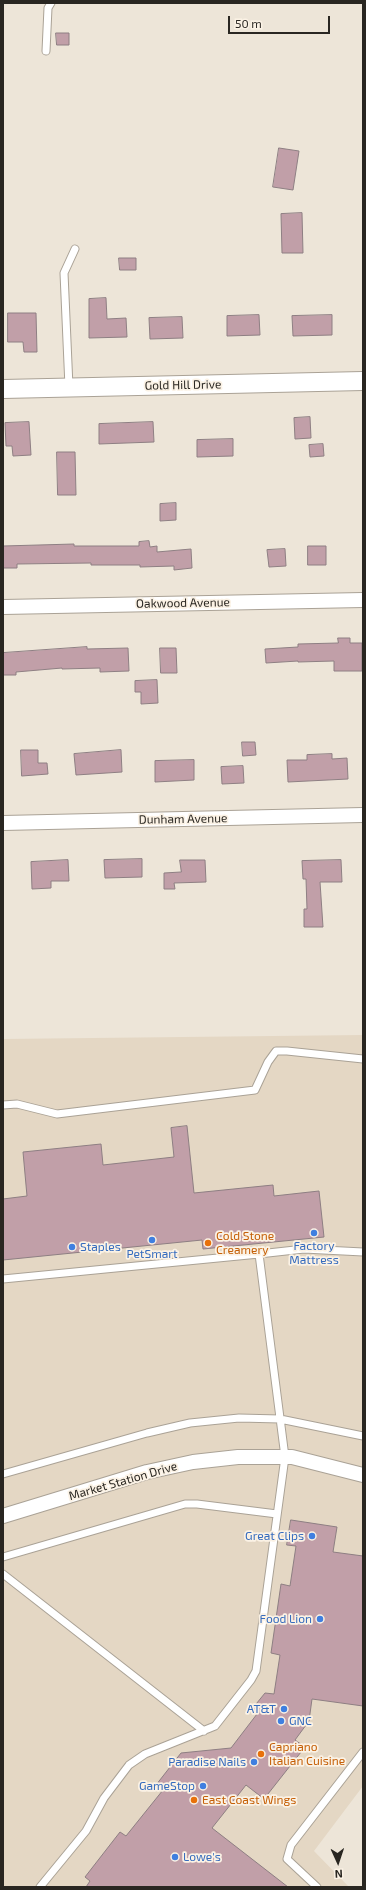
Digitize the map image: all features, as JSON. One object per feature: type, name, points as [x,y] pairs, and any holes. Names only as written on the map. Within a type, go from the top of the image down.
[{"type":"street","name":"Gold Hill Drive","points":[[3,389],[363,381]]},
{"type":"street","name":"Oakwood Avenue","points":[[3,607],[363,600]]},
{"type":"street","name":"Dunham Avenue","points":[[3,823],[363,815]]},
{"type":"street","name":"Market Station Drive","points":[[3,1516],[147,1472],[186,1464],[238,1457],[285,1457],[363,1474]]},
{"type":"lane","points":[[46,51],[48,8],[51,3]]},
{"type":"lane","points":[[69,387],[64,273],[75,248]]},
{"type":"lane","points":[[3,1105],[17,1104],[57,1114],[255,1090],[268,1062],[276,1051],[363,1059]]},
{"type":"lane","points":[[3,1280],[304,1249],[363,1252]]},
{"type":"lane","points":[[40,1887],[86,1831],[104,1798],[129,1765],[145,1754],[215,1726],[251,1680],[256,1670],[285,1457],[259,1254]]},
{"type":"lane","points":[[3,1474],[147,1433],[190,1423],[239,1418],[280,1419],[363,1436]]},
{"type":"lane","points":[[3,1557],[185,1504],[197,1504],[277,1514]]},
{"type":"lane","points":[[3,1574],[204,1731]]},
{"type":"lane","points":[[317,1887],[288,1859],[291,1845],[363,1752]]},
{"type":"shaded area","points":[[363,1035],[363,1786],[314,1851],[349,1887],[3,1887],[3,1039]]},
{"type":"building","points":[[56,33],[69,33],[69,45],[57,45]]},
{"type":"building","points":[[279,148],[299,151],[293,190],[273,187]]},
{"type":"building","points":[[302,213],[303,253],[282,253],[281,214]]},
{"type":"building","points":[[119,258],[136,258],[136,270],[120,270]]},
{"type":"building","points":[[106,298],[107,319],[126,318],[127,337],[89,338],[89,299]]},
{"type":"building","points":[[8,313],[36,313],[37,352],[24,352],[23,342],[8,342]]},
{"type":"building","points":[[259,315],[260,335],[227,336],[227,316]]},
{"type":"building","points":[[332,315],[332,335],[293,336],[292,316]]},
{"type":"building","points":[[182,317],[183,338],[150,339],[149,318]]},
{"type":"building","points":[[310,417],[311,438],[295,439],[294,418]]},
{"type":"building","points":[[29,422],[31,455],[13,456],[12,446],[6,446],[5,423]]},
{"type":"building","points":[[153,422],[154,442],[99,444],[99,424]]},
{"type":"building","points":[[233,439],[233,456],[197,457],[197,440]]},
{"type":"building","points":[[323,444],[324,456],[310,457],[309,445]]},
{"type":"building","points":[[57,452],[75,452],[76,495],[58,495]]},
{"type":"building","points":[[176,503],[176,520],[160,521],[160,504]]},
{"type":"building","points":[[149,541],[150,547],[157,546],[157,552],[191,549],[192,568],[174,570],[174,566],[140,567],[140,565],[91,565],[91,563],[17,564],[17,568],[3,568],[3,546],[74,544],[74,546],[139,546],[139,542]]},
{"type":"building","points":[[308,546],[326,546],[326,565],[308,565]]},
{"type":"building","points":[[285,549],[286,566],[269,567],[267,550]]},
{"type":"building","points":[[338,638],[350,638],[350,643],[362,643],[362,671],[334,671],[334,661],[266,663],[265,649],[298,647],[298,644],[338,643]]},
{"type":"building","points":[[87,647],[87,649],[128,648],[129,671],[100,672],[100,668],[62,668],[16,672],[16,675],[3,675],[3,653]]},
{"type":"building","points":[[160,648],[176,648],[177,673],[161,673]]},
{"type":"building","points":[[157,680],[158,703],[141,704],[141,692],[135,692],[135,681]]},
{"type":"building","points":[[242,742],[255,742],[256,755],[243,756]]},
{"type":"building","points":[[21,750],[38,750],[38,763],[47,763],[48,774],[22,776]]},
{"type":"building","points":[[121,750],[122,772],[76,775],[74,754]]},
{"type":"building","points":[[332,754],[332,759],[347,758],[348,779],[288,782],[287,760],[307,760],[307,755]]},
{"type":"building","points":[[194,760],[194,780],[155,782],[155,761]]},
{"type":"building","points":[[243,766],[244,783],[222,784],[221,767]]},
{"type":"building","points":[[142,859],[142,877],[105,878],[104,860]]},
{"type":"building","points":[[68,860],[69,881],[51,881],[51,888],[32,889],[31,862]]},
{"type":"building","points":[[180,860],[205,860],[206,882],[174,883],[175,889],[164,889],[164,873],[181,872]]},
{"type":"building","points":[[341,860],[342,882],[320,882],[323,927],[304,927],[304,909],[307,909],[306,879],[303,879],[302,861]]},
{"type":"building","points":[[187,1126],[194,1193],[273,1185],[274,1196],[319,1191],[324,1237],[203,1249],[202,1240],[3,1260],[3,1199],[27,1196],[23,1152],[101,1144],[103,1165],[174,1157],[171,1128]]},
{"type":"building","points":[[291,1520],[337,1527],[333,1552],[363,1556],[363,1706],[312,1699],[309,1721],[295,1740],[305,1747],[264,1799],[246,1785],[212,1828],[288,1887],[86,1887],[90,1881],[85,1877],[120,1832],[126,1836],[163,1790],[156,1785],[181,1753],[231,1748],[257,1714],[252,1709],[265,1693],[274,1694],[280,1655],[271,1653],[281,1584],[290,1586],[296,1546],[287,1545]]},
{"type":"place","name":"Factory Mattress","points":[[314,1233]]},
{"type":"place","name":"PetSmart","points":[[152,1240]]},
{"type":"place","name":"Cold Stone Creamery","points":[[208,1243]]},
{"type":"place","name":"Staples","points":[[72,1247]]},
{"type":"place","name":"Great Clips","points":[[312,1536]]},
{"type":"place","name":"Food Lion","points":[[320,1619]]},
{"type":"place","name":"AT&T","points":[[284,1709]]},
{"type":"place","name":"GNC","points":[[281,1721]]},
{"type":"place","name":"Capriano Italian Cuisine","points":[[261,1754]]},
{"type":"place","name":"Paradise Nails","points":[[254,1762]]},
{"type":"place","name":"GameStop","points":[[203,1786]]},
{"type":"place","name":"East Coast Wings","points":[[194,1800]]},
{"type":"place","name":"Lowe's","points":[[175,1857]]}]
